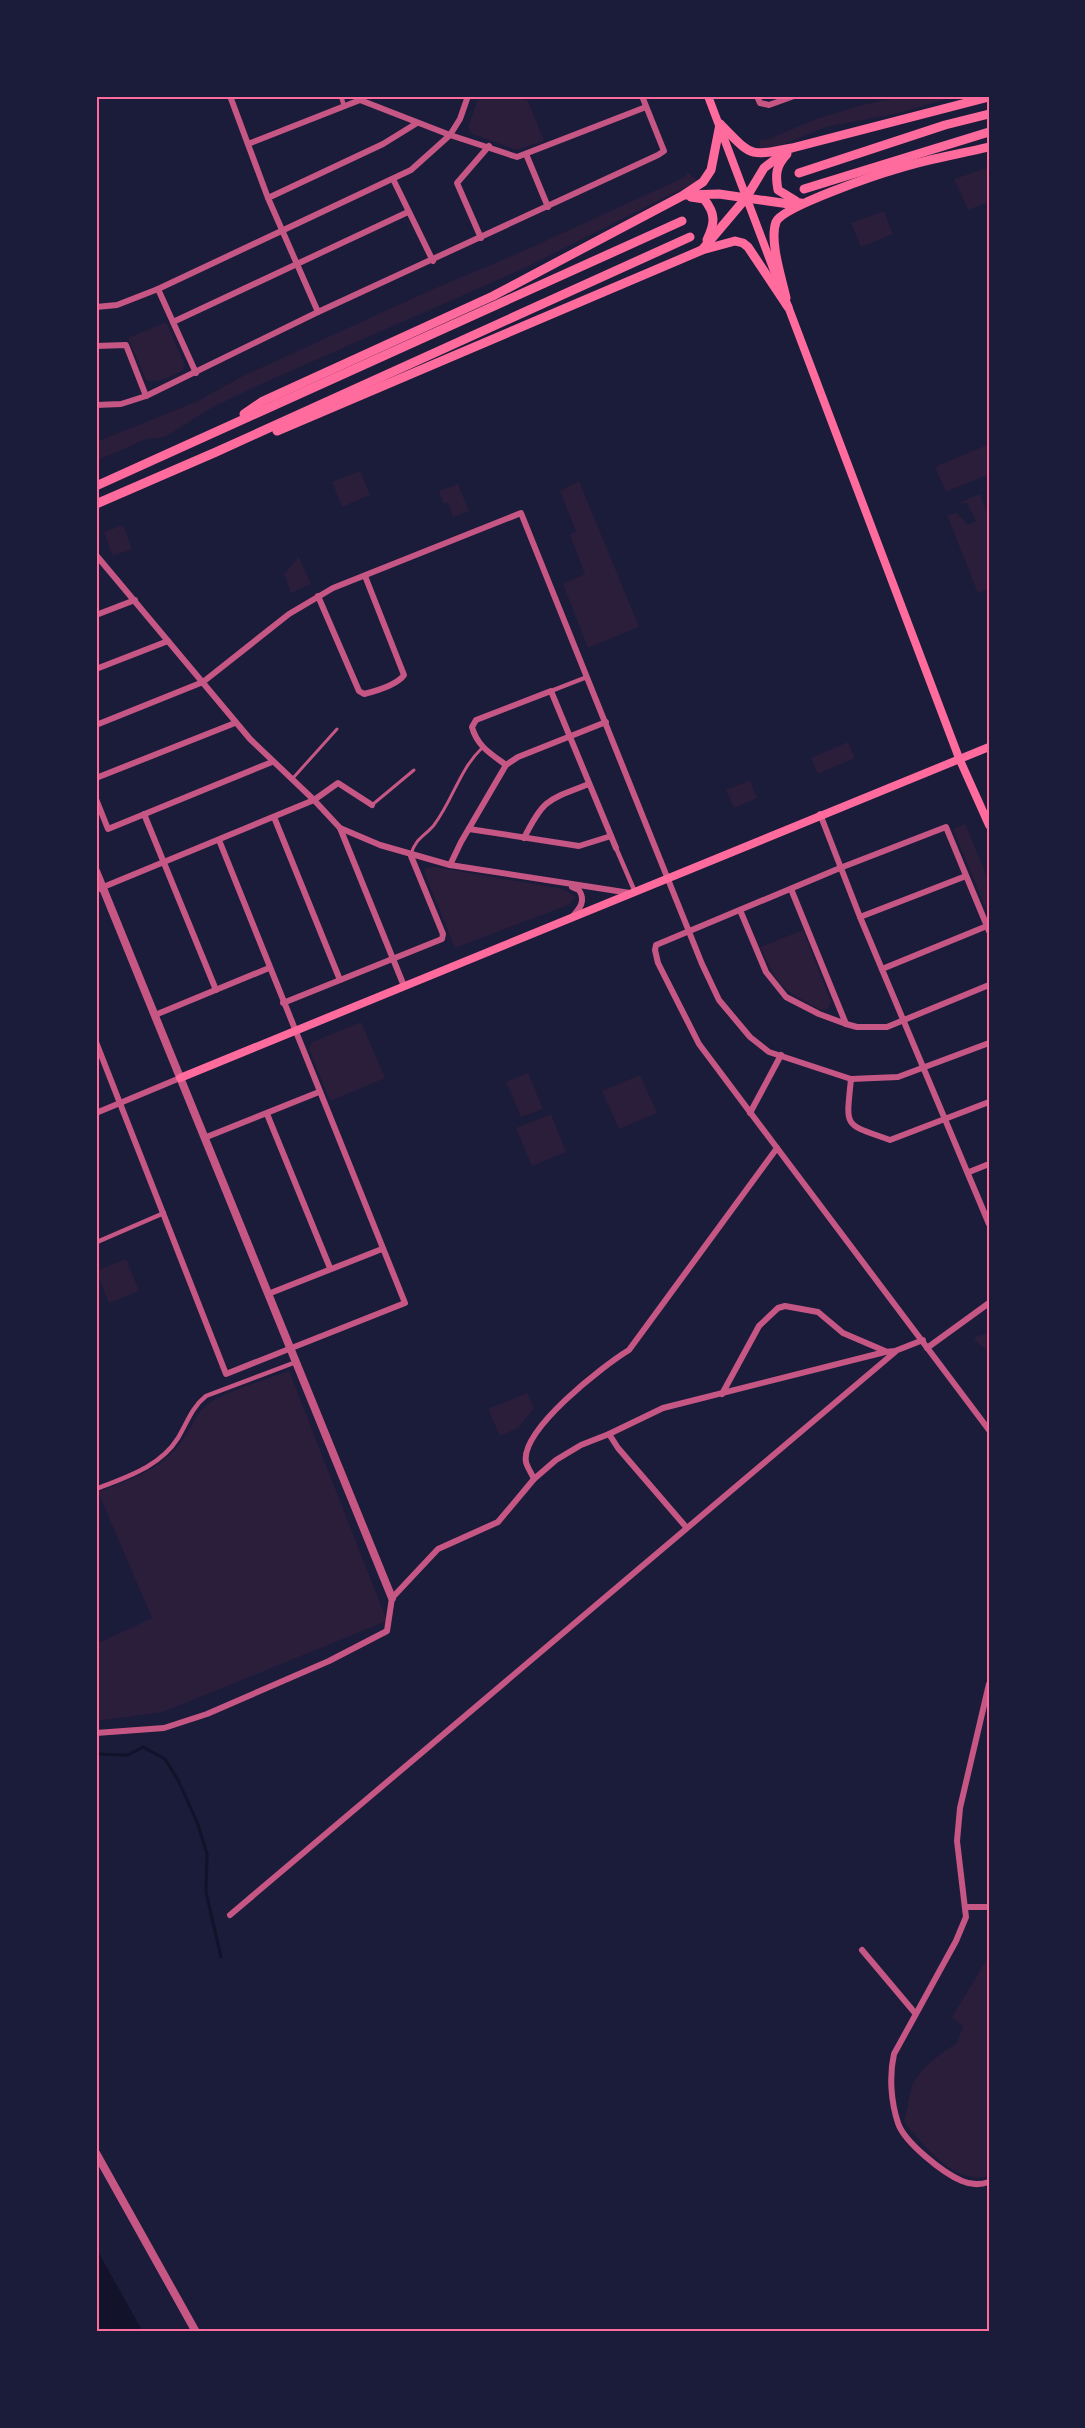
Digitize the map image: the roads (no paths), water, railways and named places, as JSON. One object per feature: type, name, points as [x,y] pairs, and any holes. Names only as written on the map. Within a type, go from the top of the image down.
[{"type":"highway","points":[[720,124],[746,149],[754,153],[792,148],[989,97]]},
{"type":"highway","points":[[799,173],[945,125],[989,114]]},
{"type":"highway","points":[[225,428],[263,401],[493,296],[682,196],[703,182],[711,170],[720,124]]},
{"type":"highway","points":[[804,189],[989,132]]},
{"type":"highway","points":[[682,196],[703,193],[789,204],[803,202],[900,168],[989,147]]},
{"type":"highway","points":[[702,250],[746,198],[769,162],[792,148]]},
{"type":"highway","points":[[792,148],[777,168],[775,177],[778,190],[787,197],[803,202]]},
{"type":"highway","points":[[682,196],[704,199],[712,210],[714,224],[702,250]]},
{"type":"highway","points":[[788,307],[776,251],[775,225],[781,215],[803,202]]},
{"type":"highway","points":[[96,486],[682,221]]},
{"type":"highway","points":[[96,504],[690,237]]},
{"type":"highway","points":[[216,452],[271,434],[702,250],[726,242],[743,243],[758,260],[788,307]]},
{"type":"main road","points":[[708,96],[959,758],[989,825]]},
{"type":"main road","points":[[180,1078],[669,879],[820,814],[989,747]]},
{"type":"street","points":[[230,96],[268,198],[318,312]]},
{"type":"street","points":[[341,96],[345,106]]},
{"type":"street","points":[[96,307],[117,305],[158,289],[411,170],[450,135],[460,119],[468,96]]},
{"type":"street","points":[[96,405],[121,404],[146,396],[318,312],[647,161],[663,151],[642,96]]},
{"type":"street","points":[[757,96],[760,103],[766,105],[794,96]]},
{"type":"street","points":[[248,144],[360,99],[417,123],[517,157],[646,107]]},
{"type":"street","points":[[268,198],[383,144],[417,123]]},
{"type":"street","points":[[481,238],[457,183],[489,146]]},
{"type":"street","points":[[526,154],[548,207]]},
{"type":"street","points":[[393,179],[433,261]]},
{"type":"street","points":[[173,322],[408,212]]},
{"type":"street","points":[[158,289],[196,373]]},
{"type":"street","points":[[96,346],[126,345],[146,396]]},
{"type":"street","points":[[96,725],[203,682],[289,614],[318,596],[521,513],[688,931],[719,1000],[750,1037],[769,1052],[851,1079],[897,1077],[925,1069],[989,1043]]},
{"type":"street","points":[[96,557],[135,600],[235,723],[340,828],[404,986]]},
{"type":"street","points":[[318,596],[359,691],[364,694],[372,692],[401,680],[404,675],[365,576]]},
{"type":"street","points":[[96,615],[135,600]]},
{"type":"street","points":[[96,669],[168,640]]},
{"type":"street","points":[[506,765],[482,748],[472,727],[476,720],[587,676]]},
{"type":"street","points":[[340,828],[411,856],[450,865],[569,885],[634,892],[551,691]]},
{"type":"street","points":[[450,865],[506,765],[518,757],[606,722]]},
{"type":"street","points":[[96,778],[235,723]]},
{"type":"street","points":[[96,799],[108,829],[272,762]]},
{"type":"street","points":[[99,889],[314,800],[338,783],[372,805]]},
{"type":"street","points":[[524,838],[543,805],[589,784]]},
{"type":"street","points":[[144,814],[216,990]]},
{"type":"street","points":[[820,814],[860,917],[989,1224]]},
{"type":"street","points":[[274,817],[340,980]]},
{"type":"street","points":[[882,969],[988,928],[946,826],[656,945],[655,956],[699,1044],[989,1430]]},
{"type":"street","points":[[470,829],[579,846],[611,836]]},
{"type":"street","points":[[96,1042],[165,1213],[226,1374],[405,1303],[219,840]]},
{"type":"street","points":[[283,1003],[439,942],[443,934],[411,856]]},
{"type":"street","points":[[96,871],[99,889],[155,1015],[392,1598],[387,1631],[329,1661],[207,1714],[164,1728],[96,1733]]},
{"type":"street","points":[[860,917],[966,876]]},
{"type":"street","points":[[569,885],[579,890],[583,900],[582,905],[570,918]]},
{"type":"street","points":[[791,889],[846,1024]]},
{"type":"street","points":[[740,910],[766,972],[786,997],[819,1014],[846,1024],[870,1028],[887,1027],[989,985]]},
{"type":"street","points":[[155,1015],[269,968]]},
{"type":"street","points":[[750,1113],[781,1055]]},
{"type":"street","points":[[96,1113],[180,1078]]},
{"type":"street","points":[[851,1079],[847,1116],[854,1127],[890,1140],[989,1102]]},
{"type":"street","points":[[204,1138],[319,1092]]},
{"type":"street","points":[[267,1114],[330,1268]]},
{"type":"street","points":[[534,1479],[526,1462],[529,1446],[537,1432],[569,1395],[628,1350],[777,1148]]},
{"type":"street","points":[[969,1172],[989,1164]]},
{"type":"street","points":[[97,1242],[165,1213]]},
{"type":"street","points":[[268,1294],[382,1249]]},
{"type":"street","points":[[927,1348],[989,1304]]},
{"type":"street","points":[[722,1394],[759,1326],[778,1308],[785,1306],[818,1312],[843,1333],[885,1352]]},
{"type":"street","points":[[392,1598],[438,1549],[498,1522],[534,1479],[556,1460],[581,1445],[663,1408],[895,1351],[923,1340]]},
{"type":"street","points":[[230,1915],[895,1351]]},
{"type":"street","points":[[96,1489],[153,1464],[169,1451],[197,1403],[206,1396],[296,1362]]},
{"type":"street","points":[[609,1434],[618,1448],[686,1527]]},
{"type":"street","points":[[989,1684],[960,1808],[957,1841],[966,1907],[963,1926],[894,2054],[891,2067],[891,2087],[898,2125],[929,2160],[950,2174],[973,2184],[989,2182]]},
{"type":"street","points":[[966,1907],[989,1907]]},
{"type":"street","points":[[862,1950],[915,2013]]},
{"type":"street","points":[[96,2153],[196,2332]]},
{"type":"lane","points":[[291,780],[338,729]]},
{"type":"lane","points":[[411,856],[414,843],[439,818],[466,765],[482,748]]},
{"type":"lane","points":[[372,805],[414,770]]},
{"type":"waterway","points":[[96,1754],[128,1755],[143,1747],[165,1759],[178,1780],[197,1822],[207,1854],[206,1892],[221,1957]]}]
